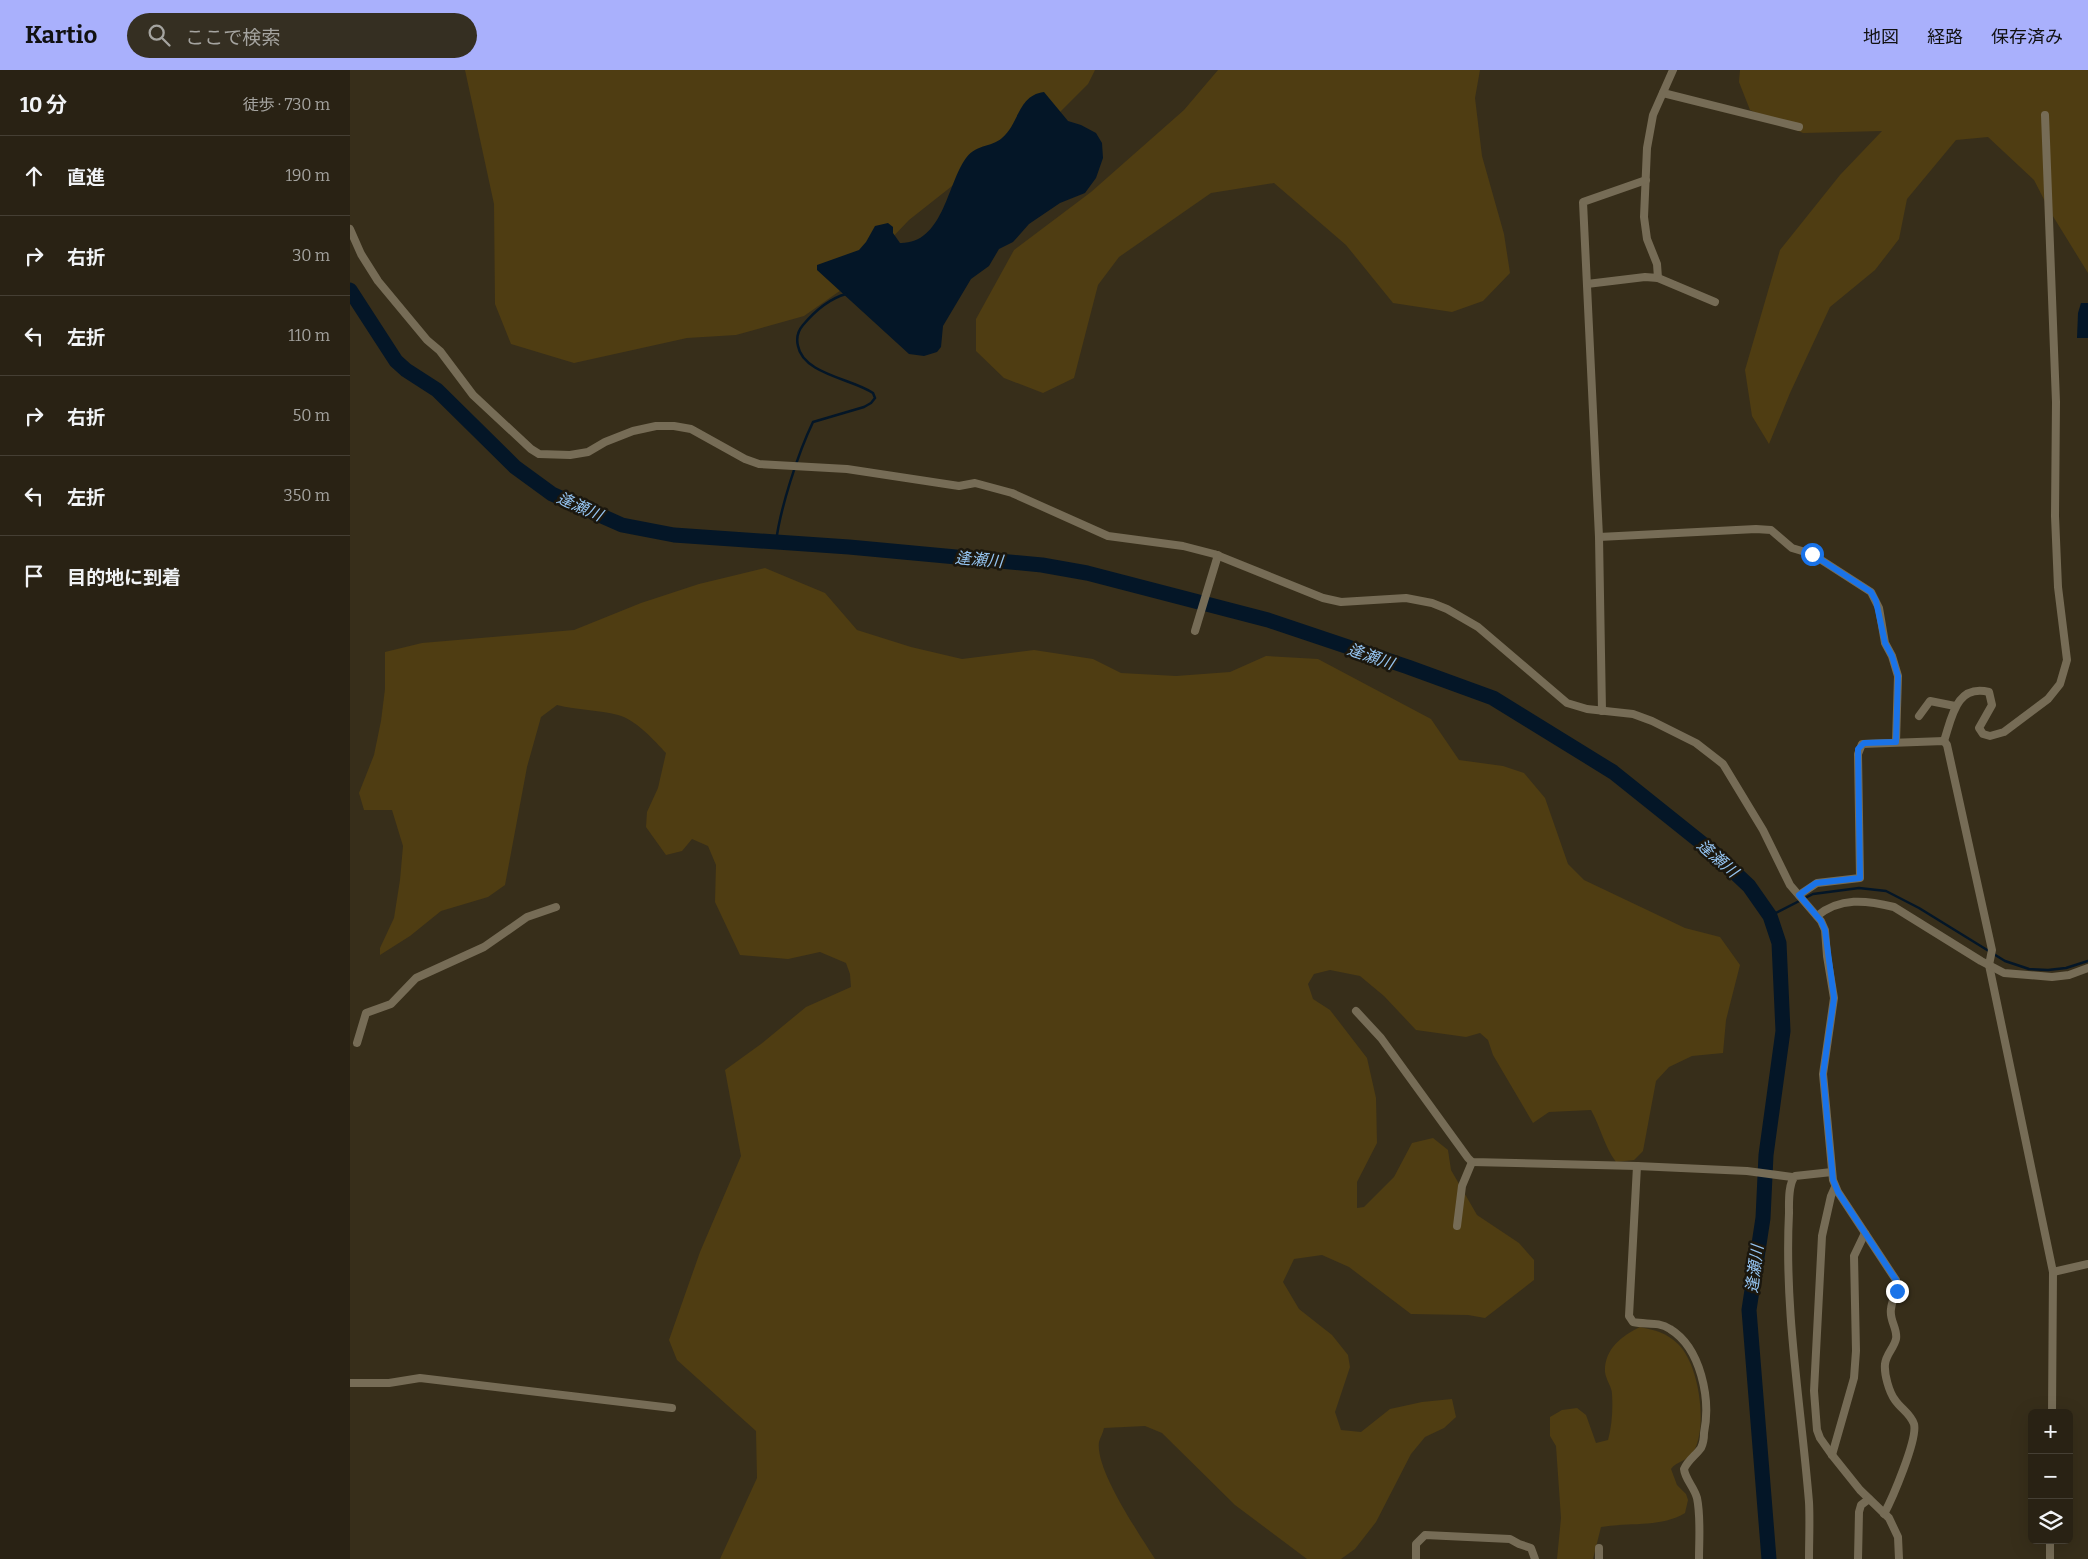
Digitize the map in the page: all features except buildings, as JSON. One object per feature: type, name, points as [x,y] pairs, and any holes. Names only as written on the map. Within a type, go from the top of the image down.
[{"type":"street","points":[[1658,278],[1657,264],[1647,240],[1644,217],[1646,180],[1650,126],[1673,70]]},
{"type":"street","points":[[1662,93],[1800,127]]},
{"type":"street","points":[[2046,115],[2056,402],[2055,516],[2058,587],[2068,660],[2060,684],[2048,698],[2004,732],[1990,736],[1983,734],[1978,728],[1992,705],[1989,692],[1983,690],[1966,694],[1955,706],[1944,741],[1949,753],[1992,950],[1990,962],[2053,1272],[2052,1409]]},
{"type":"street","points":[[1602,711],[1599,537],[1583,202],[1646,180]]},
{"type":"street","points":[[350,229],[361,254],[378,281],[427,340],[440,351],[473,394],[531,449],[539,454],[570,455],[588,452],[605,442],[634,431],[656,426],[674,426],[691,429],[745,459],[759,464],[847,469],[959,486],[976,483],[1012,493],[1108,536],[1183,546],[1218,555],[1333,600],[1379,601],[1406,598],[1447,608],[1478,627],[1567,703],[1586,709],[1634,714],[1696,743],[1718,759],[1763,830],[1790,885],[1817,916],[1825,930],[1834,998],[1823,1074],[1832,1172],[1835,1187],[1896,1280],[1897,1291],[1891,1314],[1896,1335],[1886,1361],[1886,1372],[1891,1394],[1908,1414],[1915,1430],[1906,1461],[1884,1514]]},
{"type":"street","points":[[1587,284],[1645,277],[1658,278],[1715,302]]},
{"type":"street","points":[[1599,537],[1756,529],[1771,530],[1792,548],[1820,559],[1871,592],[1878,608],[1885,643],[1892,656],[1898,676],[1896,742]]},
{"type":"street","points":[[1195,631],[1218,555]]},
{"type":"street","points":[[1919,716],[1930,701],[1955,706]]},
{"type":"street","points":[[1800,897],[1816,883],[1860,878],[1858,749],[1864,743],[1944,741]]},
{"type":"street","points":[[1817,916],[1832,905],[1842,902],[1866,902],[1894,907],[1990,962],[2004,973],[2040,977],[2069,975],[2088,968]]},
{"type":"street","points":[[357,1043],[365,1015],[368,1012],[391,1004],[416,978],[484,947],[527,917],[556,907]]},
{"type":"street","points":[[1356,1011],[1381,1038],[1472,1162],[1637,1166],[1756,1172],[1789,1177],[1798,1174],[1832,1172]]},
{"type":"street","points":[[1457,1226],[1462,1186],[1472,1162]]},
{"type":"street","points":[[1637,1166],[1629,1316],[1633,1322],[1649,1322],[1670,1328],[1688,1346],[1700,1370],[1707,1413],[1706,1426],[1702,1447],[1684,1468],[1685,1475],[1692,1484],[1697,1499],[1699,1559]]},
{"type":"street","points":[[1789,1177],[1788,1297],[1809,1503],[1810,1559]]},
{"type":"street","points":[[1835,1187],[1822,1236],[1815,1404],[1817,1430],[1820,1438],[1832,1455],[1892,1523],[1898,1537],[1899,1559]]},
{"type":"street","points":[[1832,1455],[1854,1378],[1856,1351],[1854,1256],[1865,1233]]},
{"type":"street","points":[[2053,1272],[2088,1264]]},
{"type":"street","points":[[350,1383],[389,1383],[420,1378],[672,1408]]},
{"type":"street","points":[[1798,1407],[1815,1404]]},
{"type":"street","points":[[1858,1559],[1858,1512],[1861,1506],[1869,1499]]},
{"type":"street","points":[[1416,1559],[1416,1544],[1425,1536],[1450,1535],[1510,1539],[1531,1548],[1534,1559]]},
{"type":"street","points":[[2050,1544],[2050,1559]]},
{"type":"street","points":[[1599,1548],[1599,1559]]},
{"type":"shaded area","points":[[465,70],[1095,70],[1088,84],[1040,132],[966,175],[909,220],[844,288],[804,316],[736,335],[687,338],[574,363],[511,344],[495,304],[494,204]]},
{"type":"shaded area","points":[[1218,70],[1480,70],[1475,98],[1482,156],[1504,234],[1510,273],[1483,301],[1452,312],[1393,303],[1346,245],[1274,183],[1211,193],[1119,257],[1098,285],[1074,378],[1043,393],[1004,378],[976,351],[976,319],[1014,250],[1091,192],[1184,110]]},
{"type":"shaded area","points":[[1740,70],[2088,70],[2088,273],[2051,213],[2034,180],[1988,137],[1956,140],[1907,199],[1899,239],[1875,270],[1830,307],[1790,393],[1769,444],[1752,416],[1745,370],[1780,250],[1840,175],[1882,131],[1803,133],[1750,110],[1739,82]]},
{"type":"shaded area","points":[[765,568],[825,593],[857,630],[911,647],[962,659],[1034,650],[1093,659],[1121,673],[1176,676],[1230,672],[1266,656],[1318,659],[1431,719],[1459,760],[1503,766],[1524,773],[1545,798],[1568,864],[1584,880],[1685,928],[1720,937],[1740,965],[1726,1020],[1723,1053],[1692,1056],[1669,1067],[1656,1081],[1643,1151],[1634,1160],[1616,1162],[1608,1150],[1591,1110],[1549,1112],[1533,1123],[1493,1055],[1488,1040],[1480,1033],[1466,1037],[1416,1030],[1384,996],[1360,976],[1330,970],[1314,974],[1308,984],[1313,999],[1330,1010],[1367,1058],[1376,1098],[1377,1143],[1357,1182],[1357,1208],[1364,1207],[1394,1177],[1412,1143],[1433,1138],[1448,1150],[1451,1170],[1477,1215],[1519,1243],[1534,1260],[1534,1280],[1485,1318],[1468,1315],[1411,1314],[1349,1267],[1322,1255],[1294,1259],[1283,1282],[1299,1309],[1332,1335],[1348,1355],[1350,1367],[1335,1412],[1341,1430],[1361,1432],[1390,1409],[1422,1402],[1452,1399],[1456,1417],[1444,1428],[1425,1437],[1411,1454],[1376,1522],[1355,1549],[1341,1559],[1307,1559],[1235,1505],[1162,1433],[1145,1426],[1104,1428],[1099,1442],[1104,1469],[1111,1485],[1155,1559],[720,1559],[757,1478],[756,1431],[677,1360],[669,1340],[700,1252],[741,1156],[725,1070],[761,1044],[806,1007],[851,987],[850,974],[846,963],[820,952],[788,959],[740,955],[715,902],[716,865],[708,846],[692,839],[682,851],[666,855],[646,827],[647,812],[658,788],[666,753],[638,726],[624,717],[557,705],[541,717],[527,767],[505,885],[488,897],[441,911],[410,936],[380,955],[380,948],[394,918],[403,846],[392,810],[364,810],[359,793],[374,755],[381,721],[385,689],[385,652],[422,643],[574,630],[641,603],[699,584]]},
{"type":"shaded area","points":[[1640,1327],[1660,1332],[1678,1344],[1685,1353],[1696,1380],[1701,1411],[1698,1440],[1692,1454],[1671,1469],[1677,1485],[1686,1494],[1688,1500],[1685,1513],[1675,1518],[1655,1523],[1601,1527],[1593,1559],[1557,1559],[1561,1518],[1556,1446],[1550,1436],[1550,1417],[1562,1410],[1577,1408],[1586,1415],[1596,1443],[1608,1440],[1611,1423],[1612,1391],[1605,1372],[1605,1364],[1611,1350],[1620,1339]]},
{"type":"water","points":[[1044,92],[1068,121],[1096,133],[1102,143],[1103,158],[1096,178],[1085,193],[1060,203],[1029,224],[1013,242],[999,249],[989,266],[971,279],[943,326],[941,347],[937,352],[924,356],[909,354],[817,270],[817,265],[859,250],[875,226],[888,223],[893,227],[893,233],[900,243],[914,241],[925,234],[941,212],[958,172],[968,155],[978,148],[1002,138],[1008,132],[1029,98]]},
{"type":"water","points":[[2081,303],[2088,303],[2088,338],[2077,338],[2078,313]]},
{"type":"waterway","name":"逢瀬川","points":[[350,290],[396,361],[406,370],[437,390],[515,467],[552,494],[622,525],[674,535],[849,547],[1042,565],[1087,573],[1268,620],[1493,698],[1613,772],[1713,852],[1749,886],[1770,916],[1779,943],[1783,1031],[1766,1155],[1763,1218],[1749,1310],[1769,1559]]},
{"type":"waterway","points":[[776,542],[790,481],[813,422],[864,407],[875,398],[873,393],[864,388],[830,375],[809,363],[802,355],[798,346],[798,333],[807,320],[827,303],[846,294]]},
{"type":"waterway","points":[[1770,916],[1813,894],[1859,888],[1886,891],[1919,908],[2005,961],[2029,969],[2048,970],[2066,968],[2088,961]]},
{"type":"route","points":[[1812,554],[1871,592],[1878,608],[1885,643],[1892,656],[1898,676],[1896,742],[1864,743],[1858,749],[1862,874],[1857,880],[1816,883],[1799,895],[1821,921],[1825,930],[1834,998],[1823,1074],[1833,1180],[1838,1192],[1896,1280],[1897,1291]]}]
